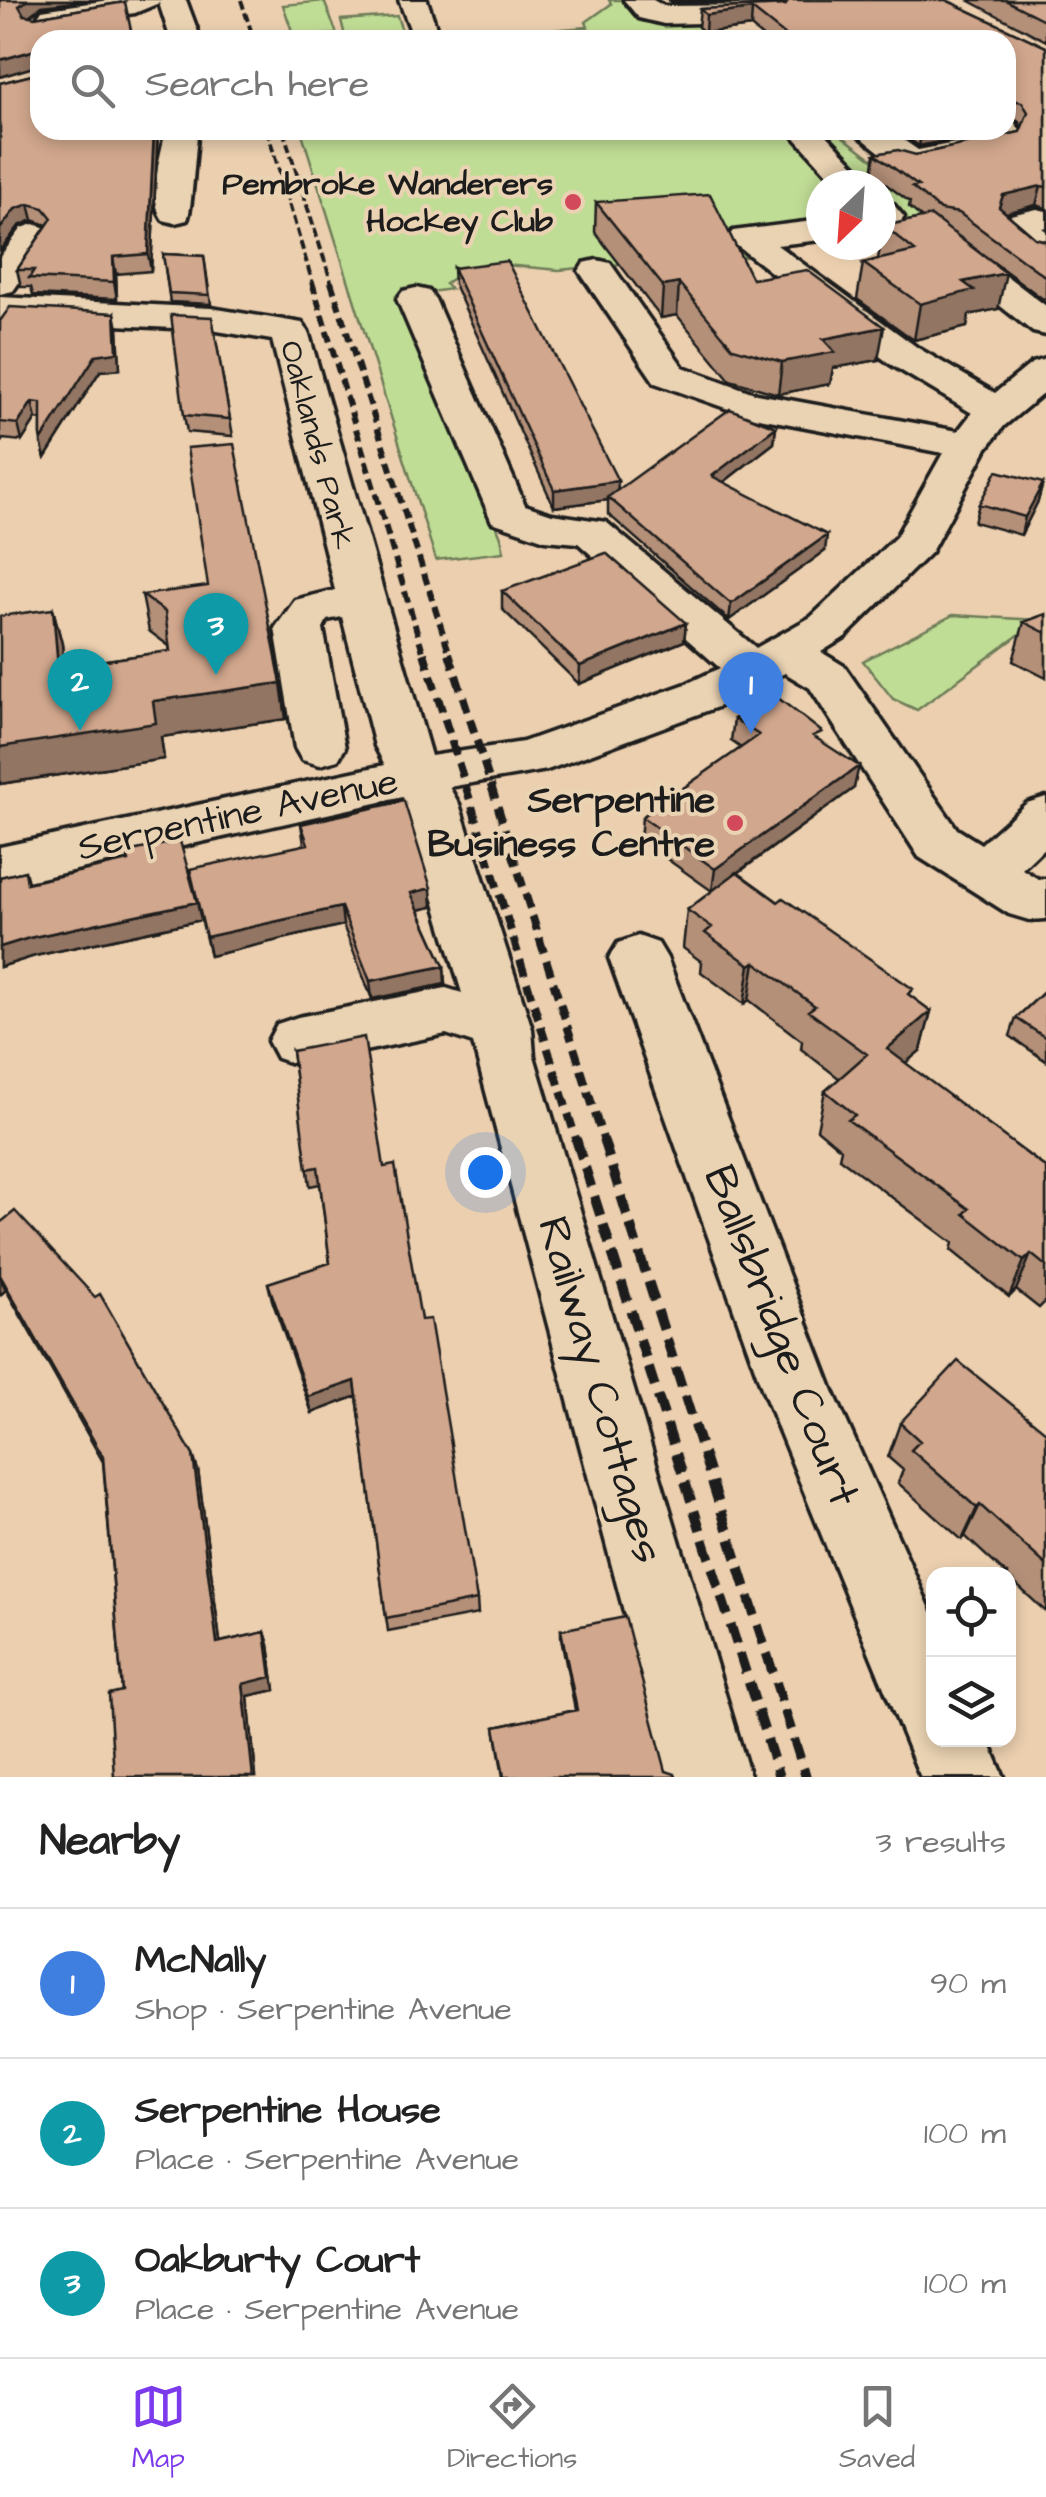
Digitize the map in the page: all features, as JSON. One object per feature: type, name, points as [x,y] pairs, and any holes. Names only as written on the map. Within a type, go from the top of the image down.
[{"type":"street","points":[[40,22],[72,11],[135,5],[147,0]]},
{"type":"street","points":[[172,0],[182,30]]},
{"type":"street","points":[[413,0],[423,30]]},
{"type":"street","points":[[638,0],[649,12],[664,16],[739,23],[773,12]]},
{"type":"street","points":[[175,213],[174,175],[180,140]]},
{"type":"street","points":[[813,140],[842,170]]},
{"type":"street","points":[[882,140],[944,185]]},
{"type":"street","points":[[912,161],[1004,140]]},
{"type":"street","points":[[806,232],[746,238],[904,356],[982,428]]},
{"type":"street","points":[[0,283],[34,235]]},
{"type":"street","points":[[941,242],[1046,324]]},
{"type":"street","points":[[597,271],[669,376],[748,404],[982,428]]},
{"type":"street","points":[[416,299],[507,513],[545,527],[590,531],[769,662],[827,676],[938,843],[1026,896],[1046,816]]},
{"type":"street","name":"Oaklands Park","points":[[0,308],[211,319],[289,331],[400,746],[418,776]]},
{"type":"street","name":"Serpentine Avenue","points":[[0,868],[418,776],[542,754],[703,696],[828,627],[915,543],[982,428],[1046,372]]},
{"type":"street","points":[[320,748],[300,628],[311,610],[358,598]]},
{"type":"street","name":"Railway Cottages","points":[[418,776],[433,804],[502,1029],[504,1056],[709,1777]]},
{"type":"street","name":"Ballsbridge Court","points":[[638,958],[798,1391],[926,1692]]},
{"type":"street","points":[[298,1041],[446,1011],[502,1029]]},
{"type":"street","points":[[949,1747],[963,1777]]},
{"type":"green space","points":[[609,0],[629,0],[691,21],[704,30],[549,30],[588,27],[586,22],[611,4]]},
{"type":"green space","points":[[324,1],[335,30],[292,30],[283,5]]},
{"type":"green space","points":[[397,16],[402,30],[344,30],[341,20]]},
{"type":"green space","name":"Pembroke Wanderers Hockey Club","points":[[304,140],[847,140],[887,170],[806,170],[806,243],[746,257],[717,255],[559,270],[494,264],[502,274],[452,279],[445,284],[451,289],[404,296],[504,552],[436,560]]},
{"type":"green space","name":"Pembroke Wanderers Hockey Club","points":[[896,177],[961,226],[896,233]]},
{"type":"green space","points":[[953,615],[1039,620],[917,710],[893,699],[863,661]]},
{"type":"building","points":[[0,0],[28,0],[19,6],[24,15],[35,17],[125,2],[131,30],[30,30],[30,52],[0,60]]},
{"type":"building","points":[[788,0],[946,0],[1010,30],[778,30],[752,9],[706,15],[700,9],[786,5]]},
{"type":"building","points":[[1005,0],[1046,0],[1046,21]]},
{"type":"building","points":[[1016,33],[1046,47],[1046,187],[1003,195],[999,207],[1035,238],[1046,241],[1046,277],[959,213],[940,210],[912,187],[918,186],[875,154],[898,150],[916,155],[984,140],[1016,140],[1028,112],[1022,102],[1016,101]]},
{"type":"building","points":[[30,76],[30,140],[154,140],[148,254],[113,257],[114,282],[29,278],[34,270],[17,270],[52,218],[44,208],[29,204],[15,209],[0,229],[0,83]]},
{"type":"building","points":[[710,194],[752,279],[807,270],[884,327],[823,339],[835,352],[782,362],[733,348],[679,283],[663,286],[596,202]]},
{"type":"building","points":[[931,216],[1006,273],[963,282],[974,290],[920,304],[863,263],[896,260],[896,255],[915,251],[896,236],[896,223]]},
{"type":"building","points":[[163,254],[204,256],[209,295],[169,293]]},
{"type":"building","points":[[507,261],[618,481],[554,490],[453,268]]},
{"type":"building","points":[[10,307],[115,313],[117,352],[96,355],[41,441],[41,403],[32,402],[18,424],[0,422],[0,321]]},
{"type":"building","points":[[171,315],[212,317],[230,419],[184,415]]},
{"type":"building","points":[[730,409],[776,427],[712,476],[827,535],[731,604],[608,497]]},
{"type":"building","points":[[234,444],[281,683],[153,701],[156,723],[0,747],[0,616],[53,609],[58,667],[170,651],[165,612],[142,595],[208,586],[187,448]]},
{"type":"building","points":[[997,471],[1043,483],[1025,517],[979,504]]},
{"type":"building","points":[[606,553],[686,623],[580,666],[502,591]]},
{"type":"building","points":[[1046,614],[1046,633],[1024,622]]},
{"type":"building","points":[[773,694],[822,732],[813,736],[859,766],[715,869],[642,817],[759,735],[734,719]]},
{"type":"building","points":[[404,801],[431,888],[411,893],[444,966],[370,981],[341,907],[206,937],[190,869],[308,844],[301,824]]},
{"type":"building","points":[[180,841],[197,902],[0,947],[0,877],[25,871],[27,883],[129,861],[127,852]]},
{"type":"building","points":[[737,872],[778,902],[783,898],[913,989],[908,994],[931,1011],[887,1049],[1046,1168],[1046,1266],[1031,1254],[1024,1261],[964,1214],[969,1209],[848,1120],[855,1115],[825,1091],[867,1054],[808,1011],[815,1006],[755,962],[750,965],[705,933],[712,927],[687,910]]},
{"type":"building","points":[[1046,990],[1046,1038],[1016,1018]]},
{"type":"building","points":[[364,1037],[384,1167],[395,1165],[421,1320],[430,1319],[477,1600],[386,1618],[355,1381],[308,1397],[268,1283],[330,1263],[318,1167],[307,1169],[292,1051]]},
{"type":"building","points":[[15,1211],[95,1297],[100,1294],[193,1455],[217,1643],[265,1632],[271,1677],[243,1684],[253,1777],[114,1777],[109,1694],[122,1691],[103,1457],[0,1275],[0,1223]]},
{"type":"building","points":[[958,1361],[1046,1432],[1046,1565],[911,1450],[920,1441],[900,1423]]},
{"type":"building","points":[[625,1617],[666,1771],[676,1777],[504,1777],[495,1727],[577,1710],[561,1630]]},
{"type":"railway","points":[[241,0],[251,30]]},
{"type":"railway","points":[[270,140],[313,284]]},
{"type":"railway","points":[[286,140],[332,284]]},
{"type":"railway","points":[[312,282],[424,655]]},
{"type":"railway","points":[[331,282],[450,655]]},
{"type":"railway","points":[[424,653],[577,1142]]},
{"type":"railway","points":[[449,653],[604,1142]]},
{"type":"railway","points":[[576,1139],[779,1777]]},
{"type":"railway","points":[[603,1139],[806,1777]]},
{"type":"place","name":"Pembroke Wanderers Hockey Club","points":[[573,202]]},
{"type":"place","name":"Oakburty Court","points":[[216,675]]},
{"type":"place","name":"Serpentine House","points":[[80,731]]},
{"type":"place","name":"McNally","points":[[751,734]]},
{"type":"place","name":"Serpentine Business Centre","points":[[735,823]]}]
